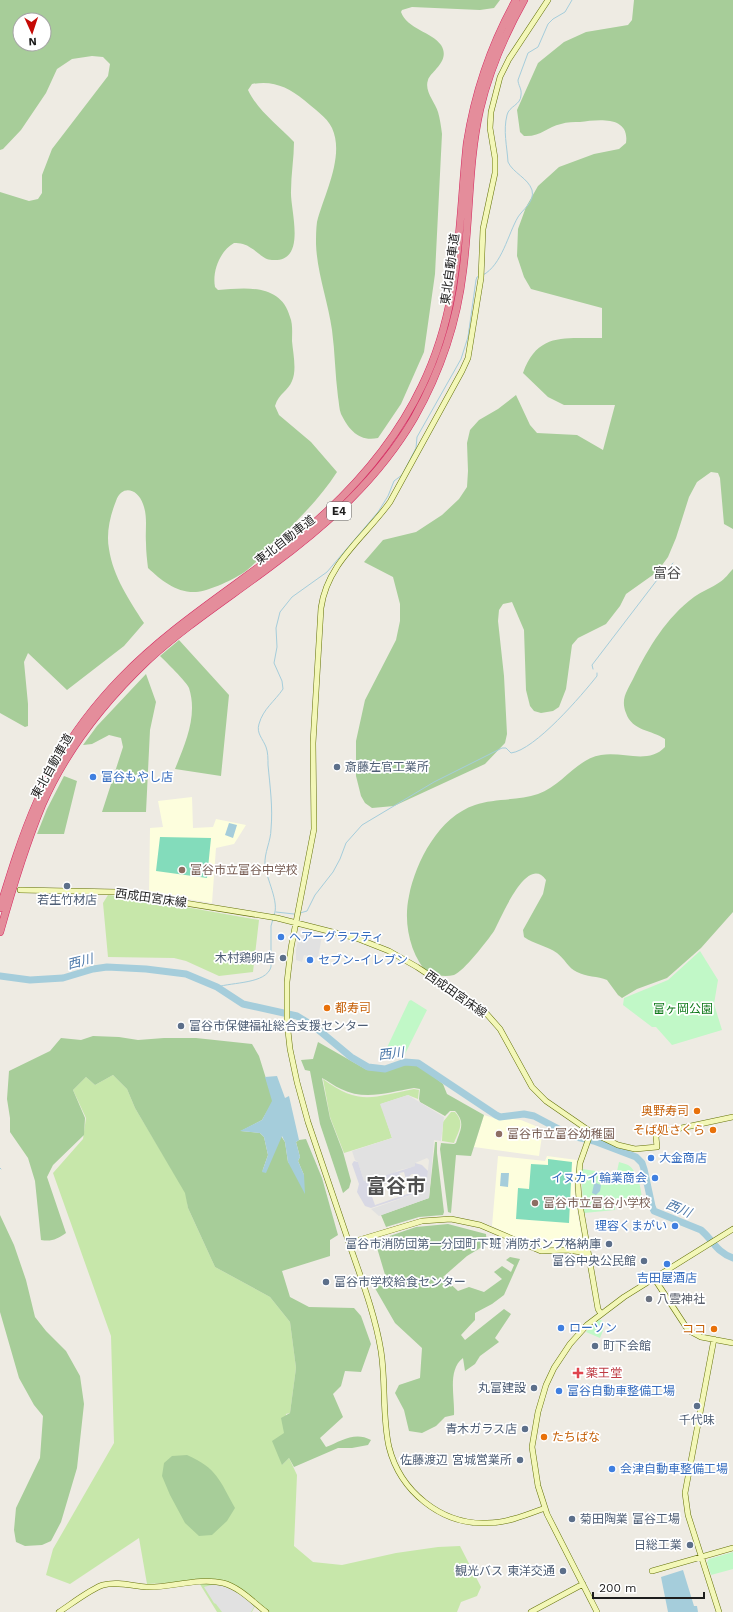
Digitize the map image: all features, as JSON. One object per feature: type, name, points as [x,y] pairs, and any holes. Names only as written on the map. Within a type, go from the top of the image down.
[{"type":"highway","name":"東北自動車道","points":[[0,908],[26,828],[44,786],[77,732],[104,696],[127,672],[164,639],[297,538],[340,500],[376,461],[407,415],[424,384],[444,329],[457,270],[467,143],[470,123],[491,52],[516,0]]},
{"type":"highway","name":"東北自動車道","points":[[0,932],[24,854],[44,802],[69,755],[95,718],[126,682],[159,651],[195,622],[301,543],[346,504],[388,456],[413,419],[430,387],[441,361],[451,331],[458,302],[466,244],[471,164],[481,106],[498,53],[524,0]]},
{"type":"street","points":[[545,1508],[500,1522],[480,1523],[462,1521],[438,1511],[425,1503],[411,1490],[403,1479],[391,1454],[388,1440],[382,1367],[376,1328],[308,1122],[297,1082],[290,1049],[287,1022],[287,1003],[288,965],[295,922],[313,841],[313,743],[321,608],[325,589],[337,565],[379,517],[390,502],[468,358],[481,276],[483,229],[495,173],[495,158],[490,120],[493,101],[500,77],[509,59],[548,0]]},
{"type":"street","name":"西成田宮床線","points":[[20,890],[117,892],[277,918],[356,938],[389,951],[472,1002],[485,1012],[500,1028],[524,1075],[538,1093],[590,1134],[627,1148],[643,1149],[657,1147],[656,1137],[658,1132],[733,1117]]},
{"type":"street","points":[[590,1134],[580,1163],[578,1185],[588,1253],[598,1309],[601,1314]]},
{"type":"street","points":[[349,1243],[422,1221],[447,1219],[480,1225],[541,1251],[567,1250],[588,1253]]},
{"type":"street","points":[[597,1612],[545,1508],[536,1480],[532,1447],[541,1399],[550,1376],[570,1344],[587,1325],[624,1297],[733,1228]]},
{"type":"street","points":[[654,1278],[688,1330],[701,1337],[733,1343]]},
{"type":"street","points":[[714,1339],[685,1494],[688,1515],[719,1612]]},
{"type":"street","points":[[652,1571],[733,1548]]},
{"type":"street","points":[[59,1612],[94,1589],[104,1585],[119,1584],[148,1587],[214,1582],[228,1585],[238,1590],[266,1612]]},
{"type":"street","points":[[532,1612],[583,1584]]},
{"type":"shaded area","name":"富谷市立富谷中学校","points":[[192,797],[193,828],[213,827],[216,819],[246,825],[234,844],[216,848],[212,903],[149,893],[150,828],[163,827],[158,801]]},
{"type":"shaded area","points":[[304,932],[322,936],[318,958],[304,955],[302,962],[296,960],[296,950],[299,936]]},
{"type":"shaded area","points":[[408,1095],[444,1117],[441,1141],[434,1140],[429,1198],[379,1216],[371,1209],[426,1190],[429,1160],[427,1158],[415,1163],[416,1166],[396,1171],[397,1172],[374,1180],[372,1178],[364,1181],[358,1162],[355,1160],[352,1151],[392,1138],[380,1104]]},
{"type":"shaded area","name":"富谷市立富谷幼稚園","points":[[484,1115],[500,1120],[521,1120],[543,1129],[539,1156],[474,1147]]},
{"type":"shaded area","name":"富谷市立富谷小学校","points":[[498,1156],[545,1161],[547,1156],[577,1160],[574,1185],[584,1247],[581,1249],[566,1247],[541,1249],[492,1226]]},
{"type":"shaded area","points":[[354,1161],[358,1162],[364,1181],[415,1166],[415,1163],[422,1165],[428,1171],[426,1190],[371,1208],[365,1206],[357,1192],[359,1184],[352,1164]],"holes":[[[404,1172],[406,1179],[412,1174],[417,1174],[420,1176],[422,1182],[416,1191],[375,1205],[370,1191],[401,1176],[399,1173]]]},
{"type":"shaded area","points":[[215,1584],[226,1585],[255,1605],[251,1612],[222,1612],[214,1603],[204,1587]]},
{"type":"green space","points":[[0,0],[500,0],[494,8],[480,10],[412,7],[402,10],[401,12],[404,18],[441,45],[444,56],[428,80],[427,84],[427,88],[437,108],[442,134],[435,274],[424,352],[401,404],[378,438],[365,438],[355,434],[347,425],[339,408],[332,330],[318,266],[316,244],[317,222],[335,163],[335,139],[332,128],[320,113],[298,95],[286,88],[273,84],[260,83],[252,84],[248,90],[257,105],[294,142],[291,200],[295,234],[294,244],[290,253],[283,259],[269,260],[247,246],[234,243],[225,251],[218,262],[214,281],[215,287],[218,290],[261,290],[279,298],[285,306],[292,323],[294,372],[290,384],[279,398],[275,406],[279,415],[311,442],[337,472],[306,511],[249,568],[229,581],[196,592],[189,592],[169,585],[148,568],[145,509],[141,499],[134,492],[130,490],[122,492],[116,501],[110,519],[108,531],[109,549],[118,578],[127,597],[144,623],[124,646],[67,690],[28,653],[24,662],[28,704],[28,726],[25,727],[0,713],[0,192],[29,201],[38,199],[42,193],[42,175],[52,149],[108,76],[110,64],[103,57],[92,56],[72,59],[57,69],[46,93],[21,130],[3,149],[0,150]]},
{"type":"green space","points":[[634,0],[733,0],[733,529],[724,524],[720,478],[718,473],[711,472],[697,482],[689,497],[676,538],[668,557],[657,572],[626,594],[620,606],[606,624],[578,638],[572,645],[566,689],[559,707],[553,711],[541,713],[534,711],[530,706],[526,690],[524,630],[512,602],[503,604],[499,610],[498,621],[504,676],[507,734],[505,743],[485,764],[394,806],[372,808],[365,803],[361,796],[356,776],[356,741],[365,700],[396,640],[400,621],[400,604],[393,577],[364,562],[383,540],[416,532],[442,515],[459,499],[467,487],[467,443],[470,430],[479,420],[498,409],[516,395],[530,425],[537,433],[577,435],[603,450],[615,405],[564,405],[548,397],[523,373],[529,359],[545,344],[565,338],[602,338],[602,308],[531,289],[524,277],[517,256],[518,229],[526,207],[538,186],[559,167],[594,154],[619,149],[626,143],[626,134],[623,128],[618,124],[611,121],[595,120],[563,123],[535,135],[524,136],[520,132],[517,110],[538,63],[564,42],[586,32],[628,25],[632,20]]},
{"type":"green space","points":[[733,569],[733,912],[701,948],[667,978],[637,989],[622,998],[607,980],[577,972],[571,968],[557,953],[524,937],[523,930],[543,894],[546,880],[539,874],[531,875],[523,881],[516,891],[494,931],[458,973],[445,976],[429,975],[422,967],[413,948],[408,928],[407,906],[417,869],[431,842],[450,819],[462,811],[482,803],[523,798],[538,794],[547,790],[576,767],[592,757],[609,754],[635,756],[651,755],[665,747],[665,739],[638,727],[629,719],[624,708],[624,698],[652,644],[675,614],[697,595],[722,581]]},
{"type":"green space","points":[[179,640],[229,695],[221,776],[175,769],[189,730],[192,709],[191,698],[187,685],[160,656]]},
{"type":"green space","points":[[146,674],[156,702],[150,730],[146,812],[102,812],[123,747],[121,738],[109,735],[92,744],[83,745],[97,726]]},
{"type":"green space","points":[[64,776],[77,781],[64,834],[37,834],[47,809]]},
{"type":"green space","points":[[160,837],[211,838],[207,878],[156,871]]},
{"type":"green space","points":[[108,895],[140,899],[259,920],[253,972],[219,976],[186,961],[174,958],[108,957],[103,903]]},
{"type":"green space","name":"富ヶ岡公園","points":[[700,951],[718,980],[714,1004],[722,1030],[672,1045],[656,1027],[652,1027],[623,1005],[624,998],[668,980]]},
{"type":"green space","points":[[411,1000],[427,1010],[405,1054],[383,1056],[409,1001]]},
{"type":"green space","points":[[93,1036],[119,1037],[138,1040],[196,1038],[252,1044],[259,1056],[273,1101],[262,1120],[241,1131],[260,1133],[264,1137],[268,1155],[262,1172],[281,1136],[285,1142],[288,1162],[304,1175],[298,1161],[300,1157],[296,1142],[306,1139],[322,1178],[338,1235],[330,1240],[330,1256],[282,1271],[290,1297],[309,1307],[354,1308],[361,1316],[371,1344],[361,1372],[345,1371],[341,1386],[333,1394],[343,1417],[320,1438],[326,1447],[348,1438],[359,1436],[371,1440],[368,1445],[352,1448],[338,1448],[294,1467],[289,1458],[282,1465],[272,1441],[284,1433],[281,1418],[290,1413],[296,1368],[290,1322],[270,1297],[215,1267],[188,1208],[185,1193],[135,1108],[127,1089],[113,1075],[95,1085],[86,1077],[73,1090],[85,1118],[84,1135],[53,1165],[47,1177],[66,1233],[54,1240],[41,1240],[35,1181],[28,1158],[10,1132],[10,1118],[7,1099],[9,1071],[50,1051],[61,1038],[81,1040]]},
{"type":"green space","points":[[318,1042],[367,1070],[382,1071],[412,1064],[424,1069],[443,1084],[447,1094],[484,1115],[471,1156],[456,1155],[451,1213],[448,1212],[440,1149],[441,1143],[456,1143],[461,1123],[455,1111],[450,1111],[445,1116],[420,1102],[420,1089],[414,1088],[368,1095],[350,1093],[322,1078],[330,1118],[343,1152],[351,1181],[349,1188],[343,1193],[320,1124],[310,1071],[305,1070],[301,1060],[313,1059]]},
{"type":"green space","points":[[113,1075],[127,1089],[135,1108],[186,1193],[188,1208],[215,1267],[270,1297],[290,1322],[296,1368],[290,1413],[286,1414],[282,1465],[289,1458],[297,1475],[294,1546],[313,1562],[342,1565],[396,1553],[438,1547],[460,1546],[481,1587],[477,1596],[461,1602],[457,1612],[266,1612],[256,1604],[252,1612],[217,1612],[198,1581],[147,1584],[139,1538],[70,1584],[46,1575],[53,1549],[114,1443],[111,1336],[53,1173],[83,1139],[86,1118],[73,1090],[86,1077],[95,1085]]},
{"type":"green space","points":[[323,1079],[336,1088],[357,1096],[367,1097],[388,1095],[414,1089],[419,1090],[418,1099],[408,1095],[381,1104],[392,1138],[344,1153],[330,1117]]},
{"type":"green space","points":[[451,1112],[455,1112],[460,1120],[460,1127],[454,1143],[442,1141],[443,1122]]},
{"type":"green space","points":[[435,1142],[437,1142],[444,1212],[443,1215],[419,1217],[386,1227],[381,1215],[429,1198]]},
{"type":"green space","points":[[548,1159],[572,1162],[569,1223],[516,1219],[518,1188],[529,1189],[531,1164],[548,1165]]},
{"type":"green space","points":[[619,1162],[628,1165],[637,1176],[642,1201],[615,1204],[615,1210],[584,1213],[582,1169],[603,1172],[603,1175],[616,1176]]},
{"type":"green space","points":[[0,1215],[14,1245],[26,1280],[35,1317],[46,1331],[66,1351],[80,1376],[84,1404],[77,1468],[61,1522],[51,1541],[42,1545],[25,1546],[16,1542],[14,1530],[16,1508],[40,1458],[43,1416],[34,1405],[19,1378],[0,1312]]},
{"type":"green space","points":[[448,1224],[486,1234],[487,1244],[467,1256],[443,1277],[458,1291],[469,1287],[484,1292],[502,1279],[494,1272],[502,1266],[511,1272],[514,1265],[506,1260],[510,1257],[520,1259],[504,1295],[492,1304],[475,1313],[475,1320],[461,1335],[465,1340],[504,1309],[511,1314],[495,1338],[499,1342],[480,1356],[475,1364],[465,1371],[463,1358],[458,1363],[453,1377],[454,1415],[445,1417],[436,1426],[422,1433],[409,1431],[404,1410],[395,1393],[399,1385],[420,1378],[422,1348],[395,1323],[372,1283],[386,1278],[375,1241],[416,1227]]},
{"type":"green space","points":[[601,1320],[604,1323],[604,1328],[600,1338],[586,1332],[595,1321]]},
{"type":"green space","points":[[187,1455],[205,1465],[217,1476],[235,1508],[227,1521],[212,1535],[199,1536],[185,1523],[162,1476],[164,1463],[172,1456]]},
{"type":"green space","points":[[733,1552],[733,1569],[711,1575],[707,1562],[709,1559]]},
{"type":"water","points":[[229,823],[237,825],[233,838],[225,835]]},
{"type":"water","points":[[277,1076],[285,1098],[289,1096],[299,1140],[296,1142],[300,1157],[298,1161],[304,1175],[305,1194],[288,1162],[285,1142],[282,1136],[266,1173],[262,1172],[268,1155],[264,1137],[260,1133],[240,1131],[262,1120],[272,1101],[265,1077]]},
{"type":"water","points":[[501,1173],[509,1173],[508,1187],[500,1186]]},
{"type":"water","points":[[593,1173],[597,1176],[595,1181],[596,1183],[601,1185],[600,1191],[596,1195],[592,1193],[594,1184],[590,1176]]},
{"type":"water","points":[[683,1570],[694,1606],[697,1606],[698,1612],[668,1612],[661,1577]]},
{"type":"waterway","points":[[483,275],[490,270],[500,257],[514,224],[532,198],[532,190],[530,186],[510,166],[508,162],[505,133],[506,121],[508,112],[520,98],[521,91],[518,80],[528,53],[538,47],[548,24],[553,19],[565,12],[572,0]]},
{"type":"waterway","points":[[274,915],[274,897],[265,865],[272,821],[268,756],[258,727],[263,714],[283,689],[282,681],[274,663],[277,647],[276,628],[280,612],[292,597],[327,572],[378,512],[388,496],[394,481],[402,475],[416,448],[417,437],[461,359],[468,337],[476,280],[477,277],[480,276]]},
{"type":"waterway","points":[[593,669],[592,665],[657,580],[673,563]]},
{"type":"waterway","points":[[300,913],[307,911],[315,895],[333,872],[346,843],[362,825],[434,782],[502,748],[506,748],[511,753],[521,750],[545,732],[570,708],[597,676],[597,673]]},
{"type":"waterway","points":[[276,912],[294,914]]},
{"type":"waterway","points":[[217,987],[248,982],[263,977],[268,973],[271,967],[271,926],[273,919]]},
{"type":"waterway","name":"西川","points":[[0,976],[30,980],[63,978],[93,969],[107,967],[146,969],[186,974],[217,987],[243,1004],[297,1016],[315,1027],[351,1057],[368,1067],[385,1069],[405,1062],[418,1063],[500,1117],[524,1114],[534,1116],[572,1136],[594,1141],[636,1157],[642,1163],[654,1211],[701,1230],[719,1249],[733,1258]]},
{"type":"place","name":"斎藤左官工業所","points":[[337,767]]},
{"type":"place","name":"富谷もやし店","points":[[93,777]]},
{"type":"place","name":"富谷市立富谷中学校","points":[[182,870]]},
{"type":"place","name":"若生竹材店","points":[[67,886]]},
{"type":"place","name":"ヘアーグラフティ","points":[[281,937]]},
{"type":"place","name":"木村鶏卵店","points":[[283,958]]},
{"type":"place","name":"セブン-イレブン","points":[[310,960]]},
{"type":"place","name":"都寿司","points":[[327,1008]]},
{"type":"place","name":"富谷市保健福祉総合支援センター","points":[[181,1026]]},
{"type":"place","name":"奥野寿司","points":[[697,1111]]},
{"type":"place","name":"そば処さくら","points":[[713,1130]]},
{"type":"place","name":"富谷市立富谷幼稚園","points":[[499,1134]]},
{"type":"place","name":"大金商店","points":[[651,1158]]},
{"type":"place","name":"イヌカイ輪業商会","points":[[655,1178]]},
{"type":"place","name":"富谷市立富谷小学校","points":[[535,1203]]},
{"type":"place","name":"理容くまがい","points":[[675,1226]]},
{"type":"place","name":"富谷市消防団第一分団町下班 消防ポンプ格納庫","points":[[609,1244]]},
{"type":"place","name":"富谷中央公民館","points":[[644,1261]]},
{"type":"place","name":"吉田屋酒店","points":[[667,1264]]},
{"type":"place","name":"富谷市学校給食センター","points":[[326,1282]]},
{"type":"place","name":"八雲神社","points":[[649,1299]]},
{"type":"place","name":"ローソン","points":[[561,1328]]},
{"type":"place","name":"ココ","points":[[714,1329]]},
{"type":"place","name":"町下会館","points":[[595,1346]]},
{"type":"place","name":"薬王堂","points":[[578,1373]]},
{"type":"place","name":"丸富建設","points":[[534,1388]]},
{"type":"place","name":"富谷自動車整備工場","points":[[559,1391]]},
{"type":"place","name":"千代味","points":[[697,1406]]},
{"type":"place","name":"青木ガラス店","points":[[525,1429]]},
{"type":"place","name":"たちばな","points":[[544,1437]]},
{"type":"place","name":"佐藤渡辺 宮城営業所","points":[[520,1460]]},
{"type":"place","name":"会津自動車整備工場","points":[[612,1469]]},
{"type":"place","name":"菊田陶業 富谷工場","points":[[572,1519]]},
{"type":"place","name":"日総工業","points":[[690,1545]]},
{"type":"place","name":"観光バス 東洋交通","points":[[563,1571]]},
{"type":"district","name":"富谷","points":[[667,573]]},
{"type":"district","name":"富谷市","points":[[396,1186]]}]
